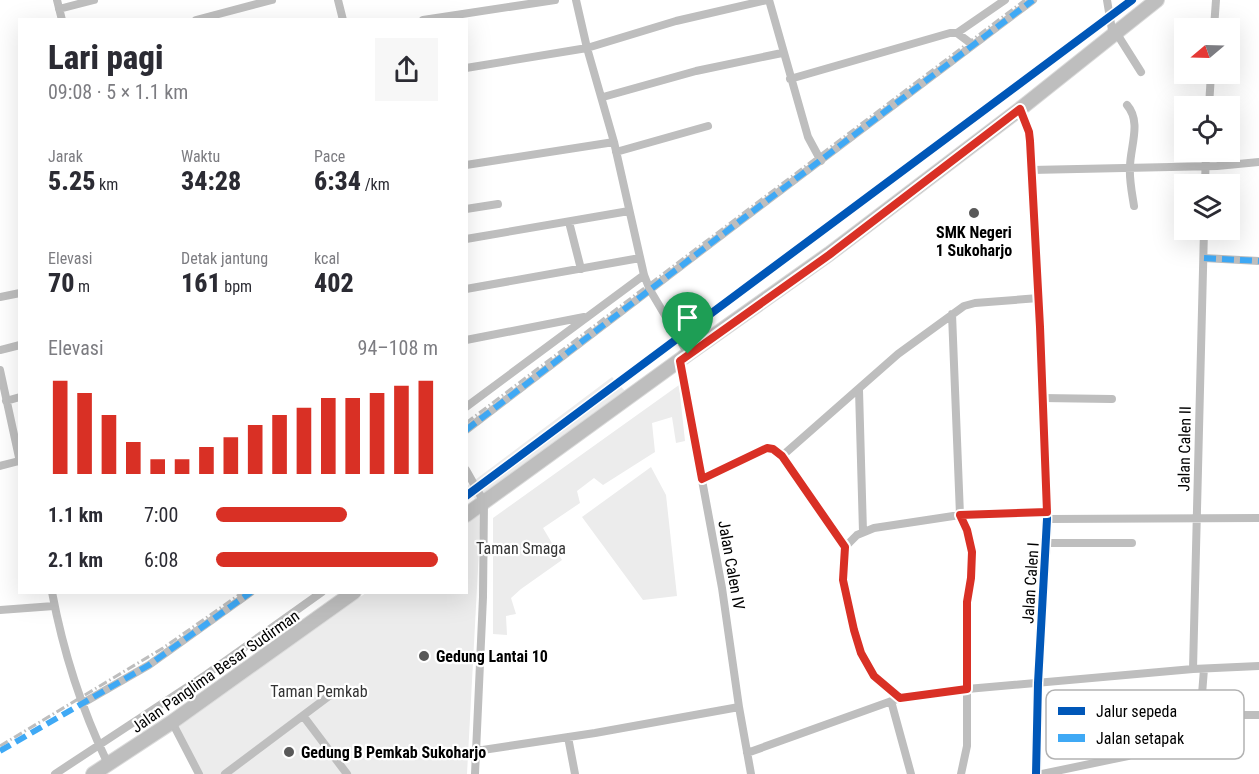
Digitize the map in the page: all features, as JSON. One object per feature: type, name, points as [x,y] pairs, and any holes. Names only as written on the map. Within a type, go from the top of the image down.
[{"type":"main road","points":[[468,514],[829,255],[1020,109],[1157,0]]},
{"type":"main road","name":"Jalan Panglima Besar Sudirman","points":[[93,774],[172,722],[351,594]]},
{"type":"street","points":[[58,4],[94,0]]},
{"type":"street","points":[[204,18],[272,0]]},
{"type":"street","points":[[338,0],[342,18]]},
{"type":"street","points":[[436,18],[555,0]]},
{"type":"street","points":[[576,0],[614,142],[644,274],[650,290],[678,338],[684,357]]},
{"type":"street","points":[[468,68],[587,48],[676,21],[768,0],[808,137],[820,161]]},
{"type":"street","points":[[790,79],[950,33],[957,33],[1007,0],[1016,13]]},
{"type":"street","points":[[468,428],[1033,0]]},
{"type":"street","points":[[1107,0],[1115,35],[1142,72]]},
{"type":"street","points":[[468,495],[1132,0]]},
{"type":"street","points":[[1215,18],[1216,0]]},
{"type":"street","points":[[957,33],[973,45]]},
{"type":"street","points":[[603,98],[696,71],[782,53]]},
{"type":"street","points":[[1126,105],[1133,116],[1134,124],[1130,167],[1134,206]]},
{"type":"street","name":"Jalan Calen I","points":[[1020,109],[1029,132],[1039,298],[1047,515],[1038,683],[1036,774]]},
{"type":"street","points":[[616,152],[708,126]]},
{"type":"street","points":[[468,165],[614,142]]},
{"type":"street","points":[[1205,162],[1205,174]]},
{"type":"street","points":[[1031,170],[1259,162]]},
{"type":"street","points":[[468,209],[498,204]]},
{"type":"street","points":[[468,238],[629,211]]},
{"type":"street","points":[[569,222],[581,269]]},
{"type":"street","name":"Jalan Calen II","points":[[1193,669],[1204,240]]},
{"type":"street","points":[[468,289],[640,258]]},
{"type":"street","points":[[1204,258],[1259,261]]},
{"type":"street","points":[[468,405],[644,274]]},
{"type":"street","points":[[0,297],[18,293]]},
{"type":"street","points":[[782,456],[898,354],[964,306],[975,303],[1039,298]]},
{"type":"street","points":[[952,314],[960,515],[967,530],[972,552],[967,602],[967,746],[961,774]]},
{"type":"street","points":[[468,340],[586,316]]},
{"type":"street","points":[[0,350],[18,346]]},
{"type":"street","name":"Jalan Calen IV","points":[[684,357],[702,479],[722,588],[747,753],[748,774]]},
{"type":"street","points":[[0,370],[18,456]]},
{"type":"street","points":[[859,390],[863,532]]},
{"type":"street","points":[[6,401],[18,398]]},
{"type":"street","points":[[1042,398],[1112,399]]},
{"type":"street","points":[[702,479],[767,448],[773,449],[782,456],[845,547],[843,580],[861,653],[874,676],[900,698]]},
{"type":"street","points":[[0,466],[18,461]]},
{"type":"street","points":[[468,473],[484,502],[483,597],[475,774]]},
{"type":"street","points":[[845,547],[863,532],[874,528],[960,515],[1259,518]]},
{"type":"street","points":[[1047,543],[1132,543]]},
{"type":"street","points":[[51,594],[74,679],[108,764]]},
{"type":"street","points":[[83,703],[148,664],[247,594]]},
{"type":"street","points":[[55,774],[207,674],[319,594]]},
{"type":"street","points":[[0,610],[54,606]]},
{"type":"street","points":[[747,753],[900,698],[967,689],[1193,669],[1259,666]]},
{"type":"street","points":[[1203,690],[1204,669]]},
{"type":"street","points":[[225,774],[304,717],[333,693]]},
{"type":"street","points":[[891,701],[911,774]]},
{"type":"street","points":[[476,751],[739,707]]},
{"type":"street","points":[[1244,716],[1259,716]]},
{"type":"street","points":[[304,717],[347,774]]},
{"type":"street","points":[[172,722],[200,774]]},
{"type":"street","points":[[568,737],[575,774]]},
{"type":"street","points":[[1042,774],[1114,759]]},
{"type":"green space","points":[[612,377],[625,391],[477,502],[468,485]]},
{"type":"green space","name":"Taman Smaga","points":[[679,385],[685,441],[676,443],[672,417],[652,423],[655,452],[603,485],[594,478],[577,491],[580,503],[543,528],[562,560],[511,598],[516,614],[506,616],[507,635],[493,634],[493,518]]},
{"type":"green space","points":[[651,467],[666,495],[677,596],[643,600],[582,517]]},
{"type":"green space","name":"Taman Pemkab","points":[[481,513],[467,774],[202,774],[177,723],[365,594],[468,594],[468,522]]},
{"type":"railway","points":[[468,421],[1025,0]]},
{"type":"railway","points":[[0,746],[163,648],[240,594]]},
{"type":"marked path","points":[[468,428],[1033,0]]},
{"type":"marked path","points":[[1204,258],[1259,261]]},
{"type":"marked path","points":[[0,751],[149,665],[248,594]]},
{"type":"cycle path","points":[[468,495],[1132,0]]},
{"type":"cycle path","points":[[1020,109],[1030,141],[1047,519],[1038,683],[1036,774]]},
{"type":"place","name":"SMK Negeri 1 Sukoharjo","points":[[974,213]]},
{"type":"place","name":"Gedung Lantai 10","points":[[424,656]]},
{"type":"place","name":"Gedung B Pemkab Sukoharjo","points":[[289,752]]},
{"type":"route","points":[[1020,109],[1030,141],[1047,512],[960,515],[967,530],[972,552],[967,602],[967,689],[900,698],[874,676],[861,653],[854,630],[843,580],[845,547],[782,456],[773,449],[760,450],[702,479],[680,361],[688,354],[829,255],[1020,109]]}]
